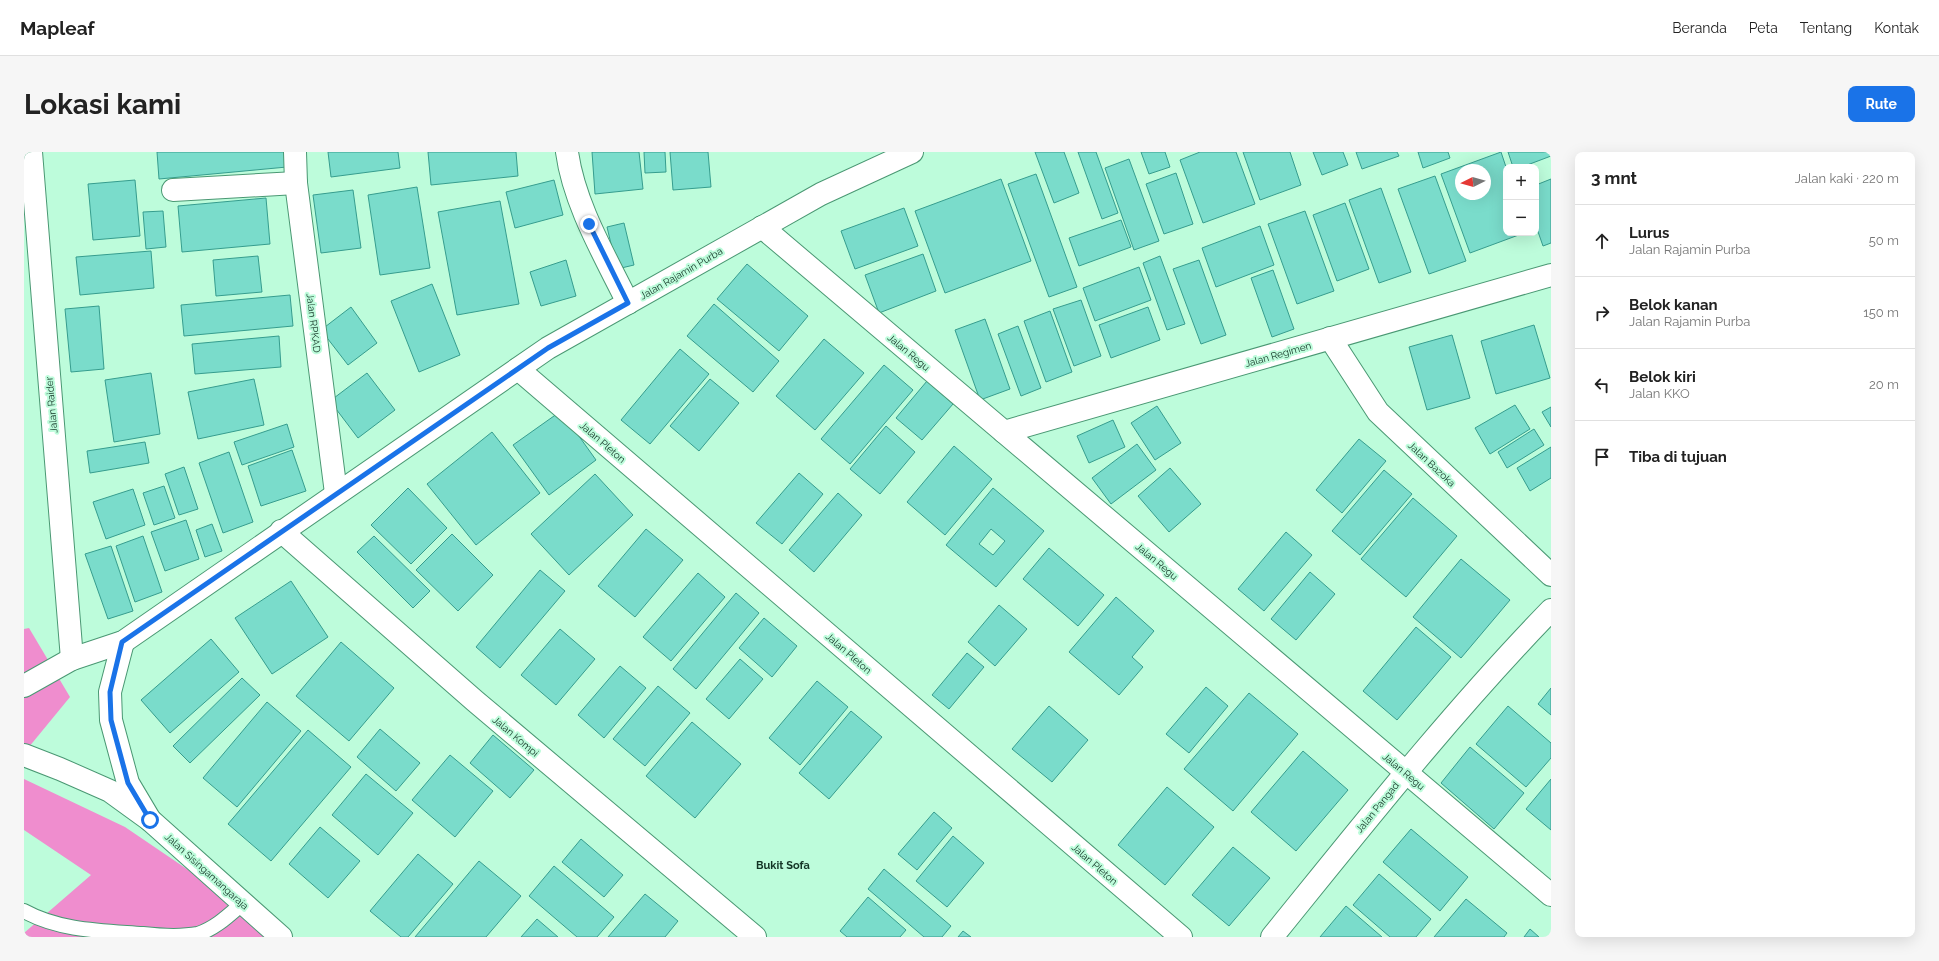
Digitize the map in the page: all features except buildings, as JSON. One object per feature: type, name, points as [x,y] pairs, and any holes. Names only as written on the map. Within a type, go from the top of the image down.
[{"type":"main road","name":"Jalan Raider","points":[[31,152],[72,659]]},
{"type":"main road","name":"Jalan RPKAD","points":[[295,152],[296,183],[336,493]]},
{"type":"main road","points":[[567,152],[570,170],[589,224],[628,303]]},
{"type":"main road","name":"Jalan Rajamin Purba","points":[[24,686],[72,659],[122,642],[548,348],[821,194],[912,152]]},
{"type":"main road","points":[[173,190],[296,183]]},
{"type":"main road","name":"Jalan Regu","points":[[762,227],[1551,895]]},
{"type":"main road","name":"Jalan Regimen","points":[[1004,432],[1551,275]]},
{"type":"main road","name":"Jalan Bazoka","points":[[1330,338],[1378,412],[1551,575]]},
{"type":"main road","name":"Jalan Pleton","points":[[518,369],[1181,937]]},
{"type":"main road","name":"Jalan Kompi","points":[[281,531],[475,701],[755,937]]},
{"type":"main road","name":"Jalan Pangad","points":[[1272,937],[1406,772],[1527,634],[1551,610]]},
{"type":"main road","points":[[122,642],[110,692],[111,720],[128,783],[150,820]]},
{"type":"main road","name":"Jalan Sisingamangaraja","points":[[24,755],[110,791],[150,820],[281,937]]},
{"type":"lane","points":[[24,911],[37,918],[81,929],[177,937],[197,935],[218,925],[243,903]]},
{"type":"shaded area","points":[[29,628],[70,697],[24,753],[24,629]]},
{"type":"shaded area","points":[[24,779],[125,827],[287,937],[24,937],[24,933],[91,875],[24,830]]},
{"type":"district","name":"Bukit Sofa","points":[[783,865]]},
{"type":"route","points":[[150,820],[128,783],[120,760],[111,720],[110,692],[122,642],[548,348],[628,303],[589,224]]}]
